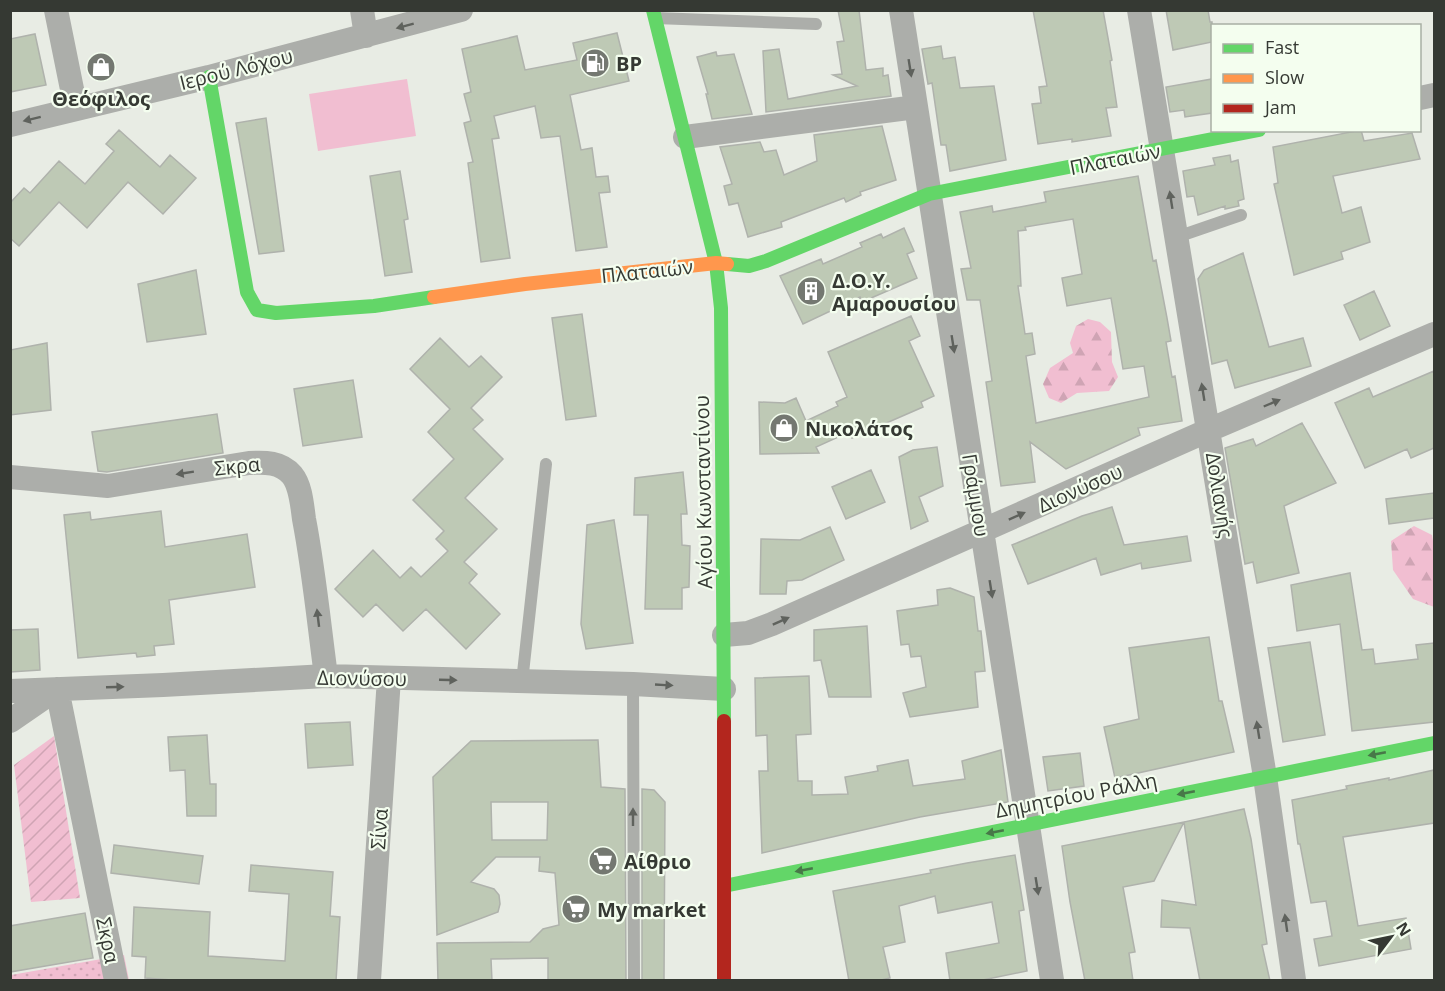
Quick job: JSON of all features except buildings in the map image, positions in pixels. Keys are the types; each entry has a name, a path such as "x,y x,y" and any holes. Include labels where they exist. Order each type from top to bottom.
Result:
{"street":[{"path":"56,10 76,109"},
{"path":"362,10 366,36"},
{"name":"Ιερού Λόχου","path":"10,125 209,77 461,10"},
{"name":"Γράμμου","path":"901,10 1052,981"},
{"name":"Δολιανής","path":"1139,10 1265,777 1294,981"},
{"name":"Αγίου Κωνσταντίνου","path":"653,14 716,263 721,308 724,981"},
{"name":"Πλαταιών","path":"209,77 247,292 257,310 265,313 374,306 525,284 716,263 749,266 929,194 1248,132"},
{"path":"685,137 916,107"},
{"name":"Διονύσου","path":"724,635 762,629 1209,430 1434,334"},
{"name":"Σκρα","path":"10,477 108,486 249,463 265,462 287,470 294,477 300,494 309,543 326,676"},
{"name":"Διονύσου","path":"10,691 326,676 633,684 724,689"},
{"name":"Σίνα","path":"369,981 389,678"},
{"path":"10,721 57,689"},
{"name":"Σκρα","path":"57,689 116,981"},
{"name":"Δημητρίου Ράλλη","path":"724,886 1434,743"}],"lane":[{"path":"653,14 816,24"},
{"path":"1177,237 1241,215"},
{"path":"522,682 546,464"},
{"path":"633,684 634,981"}],"green space":[{"path":"407,79 416,136 318,151 309,94"},
{"path":"1088,319 1100,322 1111,332 1112,362 1118,377 1109,391 1077,393 1061,403 1049,398 1043,384 1050,368 1073,353 1070,343 1076,326"},
{"path":"1414,526 1432,535 1434,607 1413,599 1393,570 1391,541"},
{"path":"54,736 80,898 31,902 14,765"},
{"path":"124,955 129,980 11,980 11,975"}],"traffic: fast":[{"path":"653,10 716,263 721,308 724,721"},
{"path":"209,77 247,292 257,310 276,313 374,306 434,297"},
{"path":"727,264 749,266 766,261 929,194 1249,132"},
{"path":"724,886 1434,743"}],"traffic: slow":[{"path":"434,297 525,284 716,263 727,264"}],"traffic: jam":[{"path":"724,721 724,980"}],"place":[{"name":"BP","path":"595,63"},
{"name":"Θεόφιλος","path":"101,67"},
{"name":"Δ.Ο.Υ. Αμαρουσίου","path":"811,291"},
{"name":"Νικολάτος","path":"784,428"},
{"name":"Αίθριο","path":"603,861"},
{"name":"My market","path":"576,909"}]}
